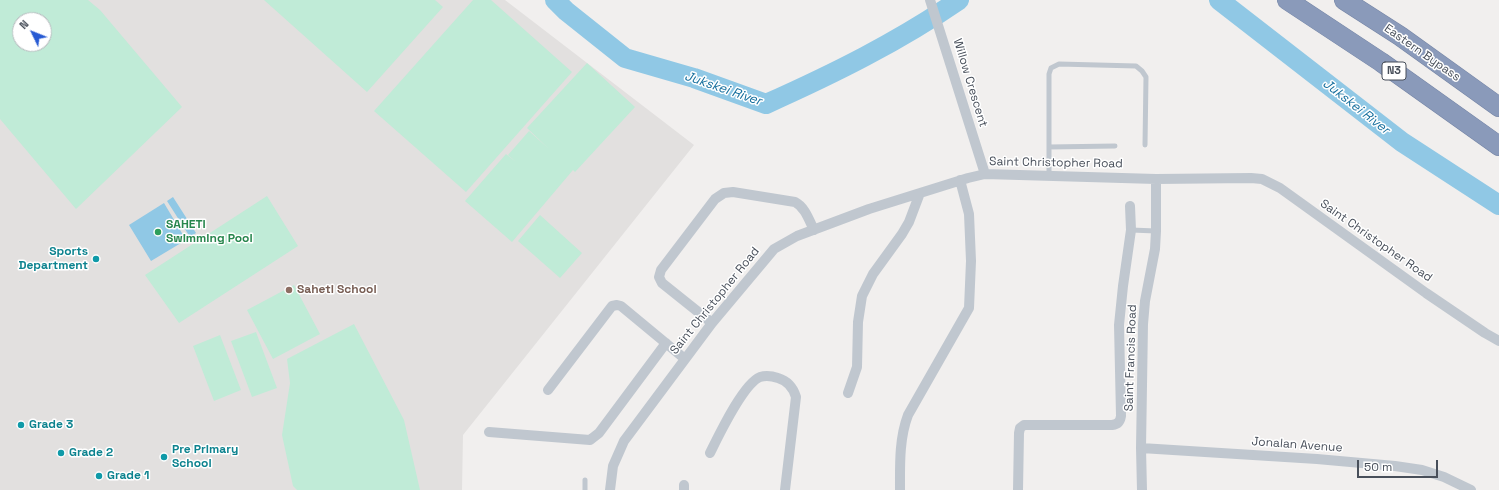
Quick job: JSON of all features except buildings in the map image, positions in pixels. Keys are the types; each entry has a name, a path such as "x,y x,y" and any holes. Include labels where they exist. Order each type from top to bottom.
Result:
{"highway":[{"name":"N3","path":"1287,0 1382,62 1499,146"},
{"name":"Eastern Bypass","path":"1344,0 1400,36 1499,107"}],"street":[{"name":"Willow Crescent","path":"930,0 985,174"},
{"name":"Saint Christopher Road","path":"610,490 614,466 619,449 624,441 712,323 774,249 798,236 869,209 960,180 985,174 1156,179 1262,179 1269,182 1485,333 1499,341"},
{"name":"Saint Francis Road","path":"1142,490 1141,448 1143,324 1145,301 1156,231 1156,179"},
{"path":"900,490 903,428 968,308 970,261 969,214 960,180"},
{"path":"712,323 662,284 659,277 661,270 715,199 724,193 733,192 795,202 803,208 814,230"},
{"path":"848,392 857,367 858,322 862,296 873,274 905,228 920,193"},
{"path":"1018,490 1019,433 1020,428 1024,425 1112,425 1120,421 1119,325 1131,230 1130,206"},
{"path":"548,390 612,306 621,306 685,359"},
{"path":"489,432 590,440 599,432 666,343"},
{"path":"710,453 736,405 748,387 758,378 766,376 782,379 791,386 796,397 785,490"},
{"name":"Jonalan Avenue","path":"1141,448 1317,459 1395,466 1422,470 1444,477 1471,490"}],"lane":[{"path":"1049,177 1048,74 1051,68 1059,64 1136,66 1142,71 1146,77 1145,145"},
{"path":"1048,147 1115,146"},
{"path":"1131,230 1156,231"},
{"path":"585,480 585,490"}],"shaded area":[{"name":"Saheti School","path":"0,0 505,0 694,145 463,435 462,490 0,490"}],"green space":[{"path":"0,0 88,0 100,10 182,107 76,209 0,119"},
{"path":"264,0 435,0 443,7 367,92"},
{"path":"473,0 491,0 572,72 466,192 374,111"},
{"path":"587,63 635,107 575,172 573,170 512,242 465,201 506,154 516,162 508,155 529,131 549,149 527,128"},
{"path":"267,196 298,246 179,323 145,275"},
{"path":"540,215 582,253 560,278 518,241"},
{"path":"294,285 320,334 273,359 247,310"},
{"path":"354,324 404,420 420,490 297,490 293,486 282,435 290,383 287,359"},
{"path":"256,332 277,388 252,397 231,341"},
{"path":"220,335 241,390 214,401 193,346"}],"water":[{"path":"173,197 196,233 190,237 167,201"},
{"name":"SAHETI Swimming Pool","path":"164,203 186,240 151,261 129,225"}],"waterway":[{"name":"Jukskei River","path":"555,0 566,11 625,58 694,78 766,104 865,56 913,30 959,0"},
{"name":"Jukskei River","path":"1219,0 1402,142 1499,205"}],"place":[{"name":"SAHETI Swimming Pool","path":"158,232"},
{"name":"Sports Department","path":"96,259"},
{"name":"Saheti School","path":"289,290"},
{"name":"Grade 3","path":"21,425"},
{"name":"Grade 2","path":"61,453"},
{"name":"Pre Primary School","path":"164,457"},
{"name":"Grade 1","path":"99,476"}]}
